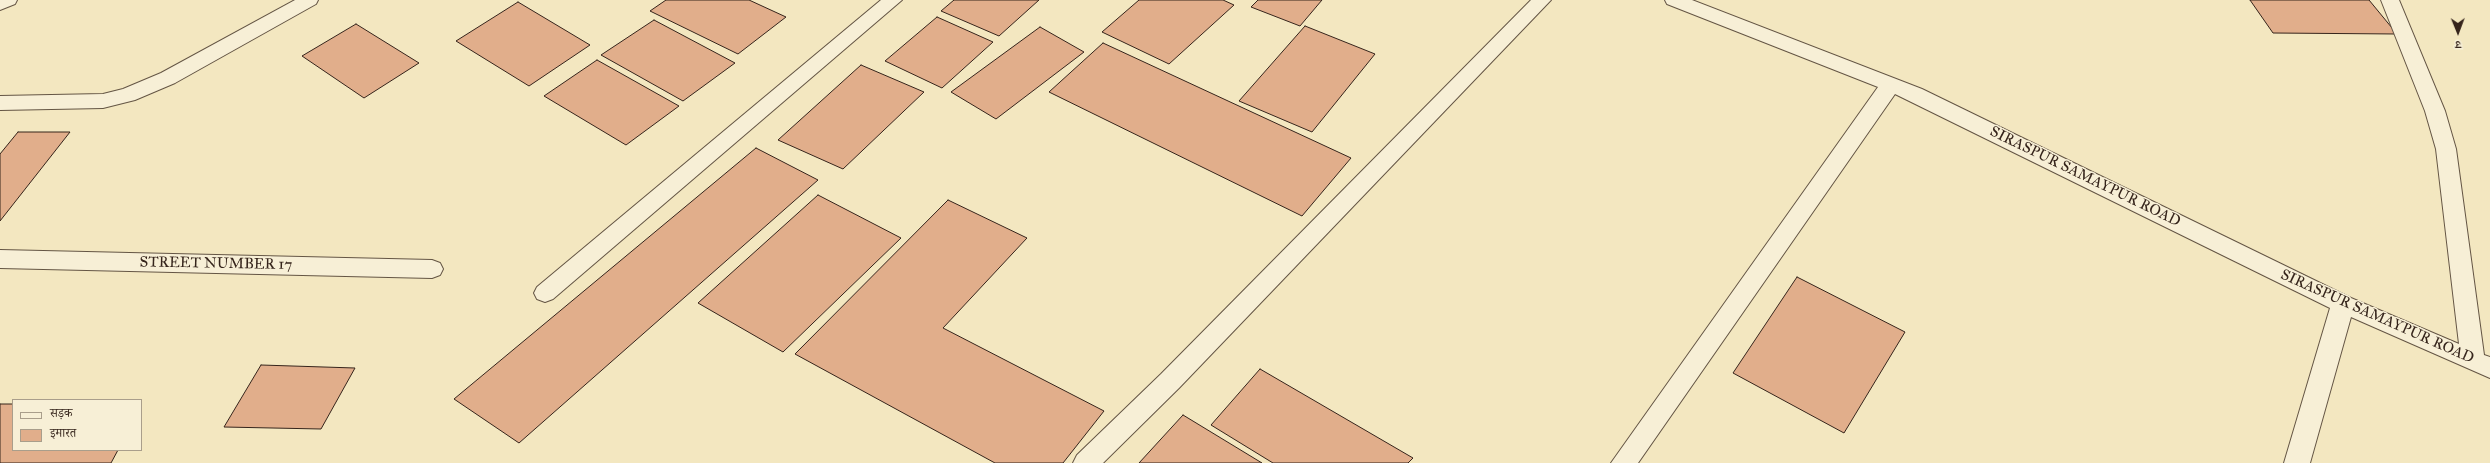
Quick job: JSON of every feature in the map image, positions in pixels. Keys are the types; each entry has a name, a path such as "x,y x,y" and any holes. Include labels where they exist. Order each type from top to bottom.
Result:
{"street":[{"path":"0,4 8,0"},
{"path":"0,103 103,101 128,95 168,78 309,0"},
{"path":"544,293 893,0"},
{"path":"1086,463 1170,381 1542,0"},
{"name":"SIRASPUR SAMAYPUR ROAD","path":"1674,0 1915,94 2343,304 2482,365"},
{"path":"2390,0 2435,111 2446,149 2482,365"},
{"path":"1624,463 1891,84"},
{"name":"STREET NUMBER 17","path":"0,259 432,269"},
{"path":"2297,463 2343,304"}],"building":[{"path":"666,0 749,0 786,17 738,54 650,11"},
{"path":"954,0 1039,0 999,36 941,11"},
{"path":"1139,0 1223,0 1234,5 1169,64 1102,32"},
{"path":"1258,0 1322,0 1300,26 1251,7"},
{"path":"2250,0 2369,0 2397,34 2273,33"},
{"path":"518,2 590,45 529,86 456,41"},
{"path":"937,17 993,42 942,88 885,61"},
{"path":"654,20 735,63 683,101 601,55"},
{"path":"356,24 419,63 364,98 302,56"},
{"path":"1305,26 1375,54 1312,132 1239,101"},
{"path":"1040,27 1084,52 996,119 951,92"},
{"path":"1103,43 1351,158 1302,216 1049,92"},
{"path":"597,60 679,106 626,145 544,96"},
{"path":"861,65 924,92 843,169 778,140"},
{"path":"18,132 70,132 0,221 0,154"},
{"path":"756,148 818,180 519,443 454,399"},
{"path":"818,195 901,238 783,352 698,303"},
{"path":"948,200 1027,238 943,328 1104,411 1063,463 995,463 795,354"},
{"path":"1797,277 1905,332 1844,433 1733,373"},
{"path":"261,365 355,368 321,429 224,427"},
{"path":"1260,369 1413,458 1408,463 1273,463 1211,425"},
{"path":"0,404 12,404 12,451 117,451 111,463 0,463"},
{"path":"1183,415 1262,463 1139,463"}]}
